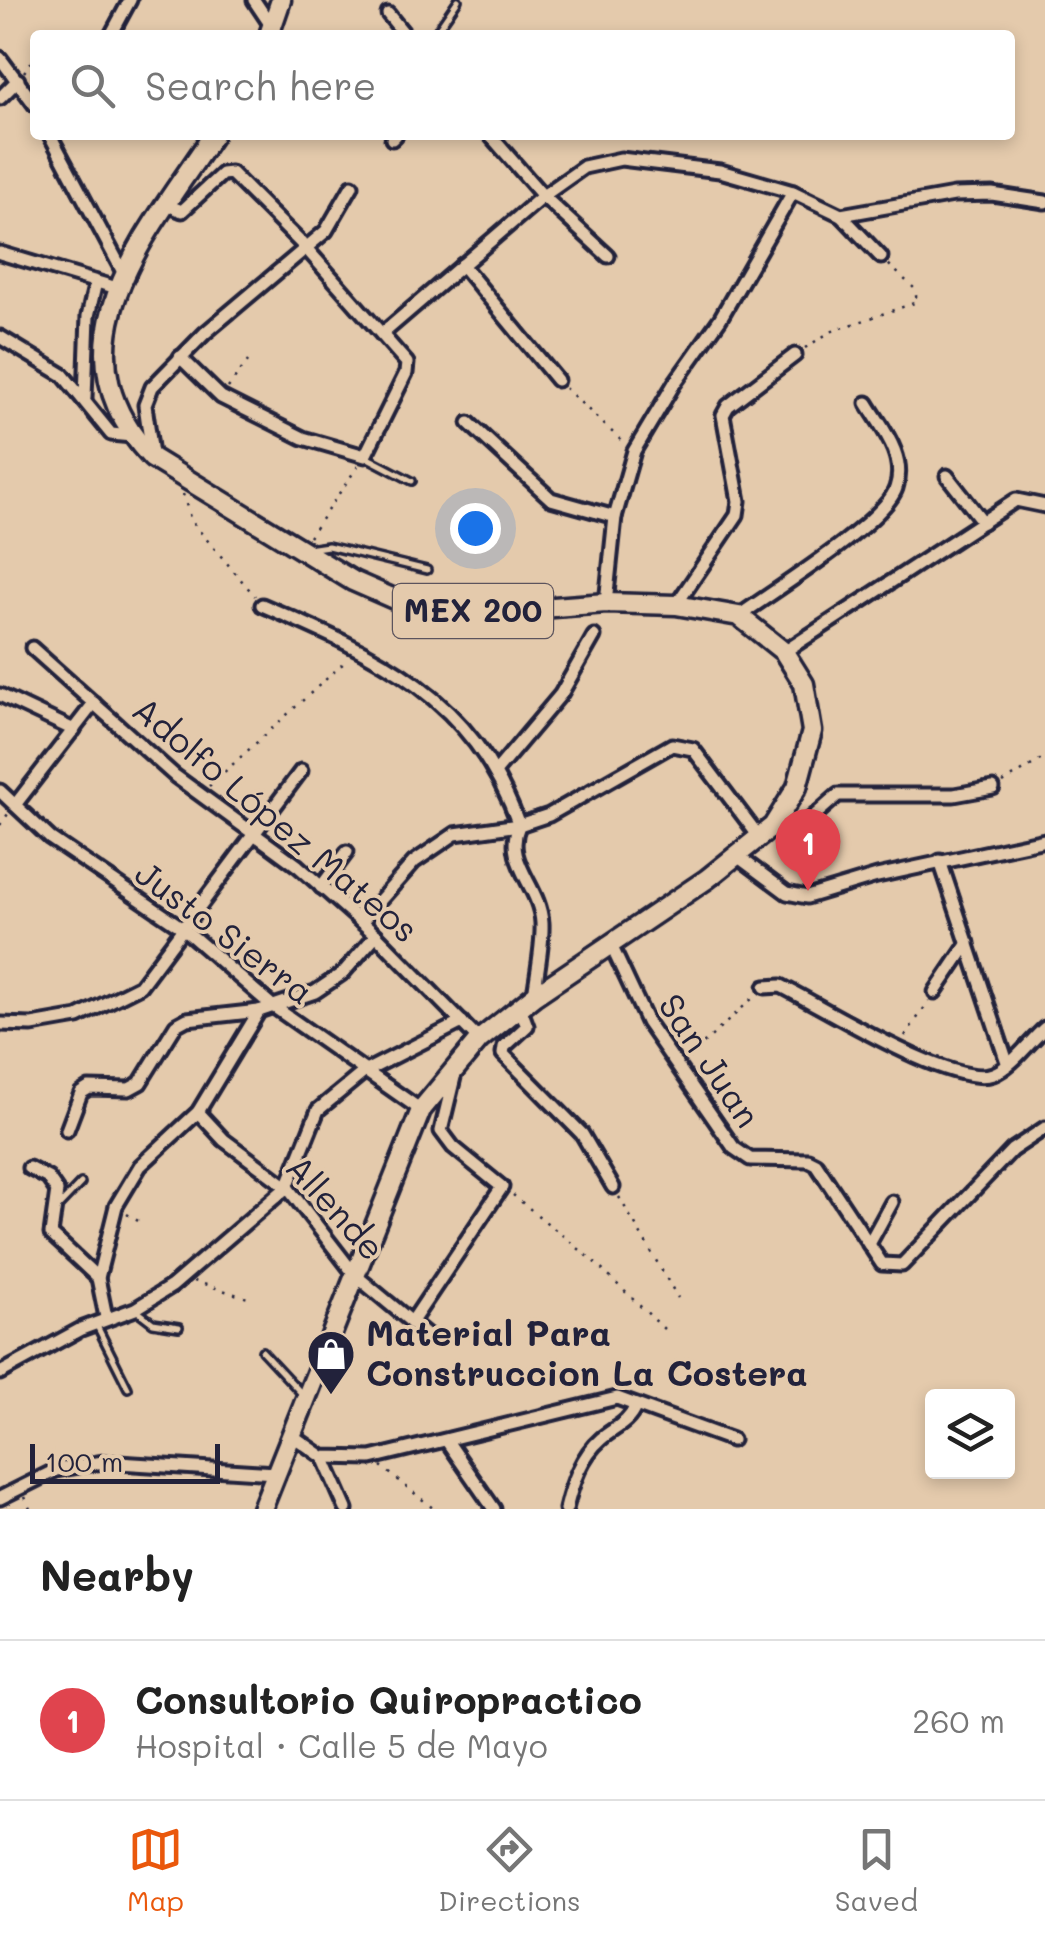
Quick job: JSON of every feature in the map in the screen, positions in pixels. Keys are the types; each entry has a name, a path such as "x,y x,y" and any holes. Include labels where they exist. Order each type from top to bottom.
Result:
{"highway":[{"path":"270,30 281,0"},
{"name":"MEX 200","path":"210,140 120,280 106,325 110,388 132,436 152,458 300,550 385,595 439,609 489,612 606,603 676,605 740,616 784,652 804,684 812,731 796,787 766,832 527,1001 479,1040 420,1110 262,1509"}],"street":[{"path":"114,30 130,0"},
{"path":"254,0 269,30"},
{"path":"388,14 402,30"},
{"path":"0,58 30,98"},
{"path":"0,98 18,80"},
{"path":"0,252 96,282 120,280 56,140"},
{"path":"494,140 543,196 608,256"},
{"path":"382,334 543,196 584,166 621,159 720,171 793,192 841,215 881,257"},
{"path":"167,205 182,211 222,174 231,174 305,247 407,363 406,373 365,456 303,438 221,398 180,357"},
{"path":"152,458 145,404 152,387 180,357 333,222 352,186"},
{"path":"606,603 614,517 634,451 720,319 793,192"},
{"path":"841,215 954,195 992,194 1045,202"},
{"path":"462,265 556,380"},
{"path":"84,398 88,316 96,282"},
{"path":"0,338 63,375 110,434 132,436"},
{"path":"676,605 737,515 739,501 723,415 728,406 795,354"},
{"path":"740,616 873,519 896,488 897,452 867,403"},
{"path":"469,423 551,499 614,517"},
{"path":"947,476 983,522"},
{"path":"784,652 1016,500 1045,506"},
{"path":"262,605 423,686 497,770 519,825 512,842 514,858 538,902 542,922 527,1001 527,1026 504,1047 503,1054 582,1134 613,1187"},
{"path":"497,770 561,694 594,636"},
{"name":"Adolfo López Mateos","path":"32,648 201,794 361,922 479,1040"},
{"name":"Adolfo López Mateos","path":"0,695 74,730"},
{"path":"15,806 94,703"},
{"path":"361,922 414,862 455,834 519,825 566,806 672,745 693,749 766,832 796,833 838,796 954,796 992,788"},
{"path":"0,1024 48,1022 112,1004 140,986 302,771"},
{"name":"Justo Sierra","path":"0,791 88,867 184,929 264,1007 420,1110"},
{"path":"736,856 786,893 807,897 940,861 1043,844"},
{"path":"321,887 347,852"},
{"path":"940,861 1007,1062"},
{"path":"66,1130 81,1093 89,1088 129,1089 140,1083 176,1025 315,992 344,974 376,936"},
{"path":"935,992 968,943"},
{"name":"San Juan","path":"611,944 647,1022 740,1155 750,1160 808,1160 816,1164 869,1244"},
{"path":"765,987 781,986 930,1064 974,1075 989,1076 1045,1028"},
{"path":"101,1320 98,1278 116,1206 140,1166 198,1112 264,1007"},
{"path":"0,1374 101,1320 135,1309 185,1276 287,1188 318,1110 364,1072 462,1022"},
{"path":"411,1323 499,1192 441,1131 441,1120 454,1089 456,1066"},
{"name":"Allende","path":"198,1112 224,1140 287,1188 355,1275 432,1339"},
{"path":"892,1202 869,1244 882,1264 902,1265 1012,1150 1045,1128"},
{"path":"28,1168 53,1184 55,1210 49,1224 55,1240 98,1278"},
{"path":"323,1458 370,1458 446,1442 583,1403 617,1398 732,1440"},
{"path":"566,1509 582,1461 598,1441 631,1417 635,1406"},
{"path":"290,1434 323,1458 346,1509"},
{"path":"446,1442 494,1509"},
{"path":"0,1498 56,1470 103,1462 276,1473"}],"lane":[{"path":"437,30 458,0"},
{"path":"365,456 412,481"},
{"path":"300,550 328,546 427,570"},
{"path":"55,1210 80,1182"},
{"path":"135,1309 153,1323 179,1327"},
{"path":"101,1320 128,1388"},
{"path":"262,1351 305,1398"}],"path":[{"path":"18,80 30,64"},
{"path":"795,354 830,332 918,302 915,289 881,257"},
{"path":"221,398 248,361"},
{"path":"556,380 634,451"},
{"path":"300,550 365,456"},
{"path":"181,479 192,521 262,605"},
{"path":"201,794 358,650"},
{"path":"992,788 1022,775 1045,757"},
{"path":"679,1072 700,1044 765,987"},
{"path":"898,1048 935,992"},
{"path":"613,1187 678,1298"},
{"path":"499,1192 590,1258 665,1330"},
{"path":"116,1206 143,1224"},
{"path":"185,1276 254,1300"},
{"path":"370,1458 434,1509"}],"place":[{"name":"Consultorio Quiropractico","path":"808,891"},
{"name":"Material Para Construccion La Costera","path":"331,1396"}]}
